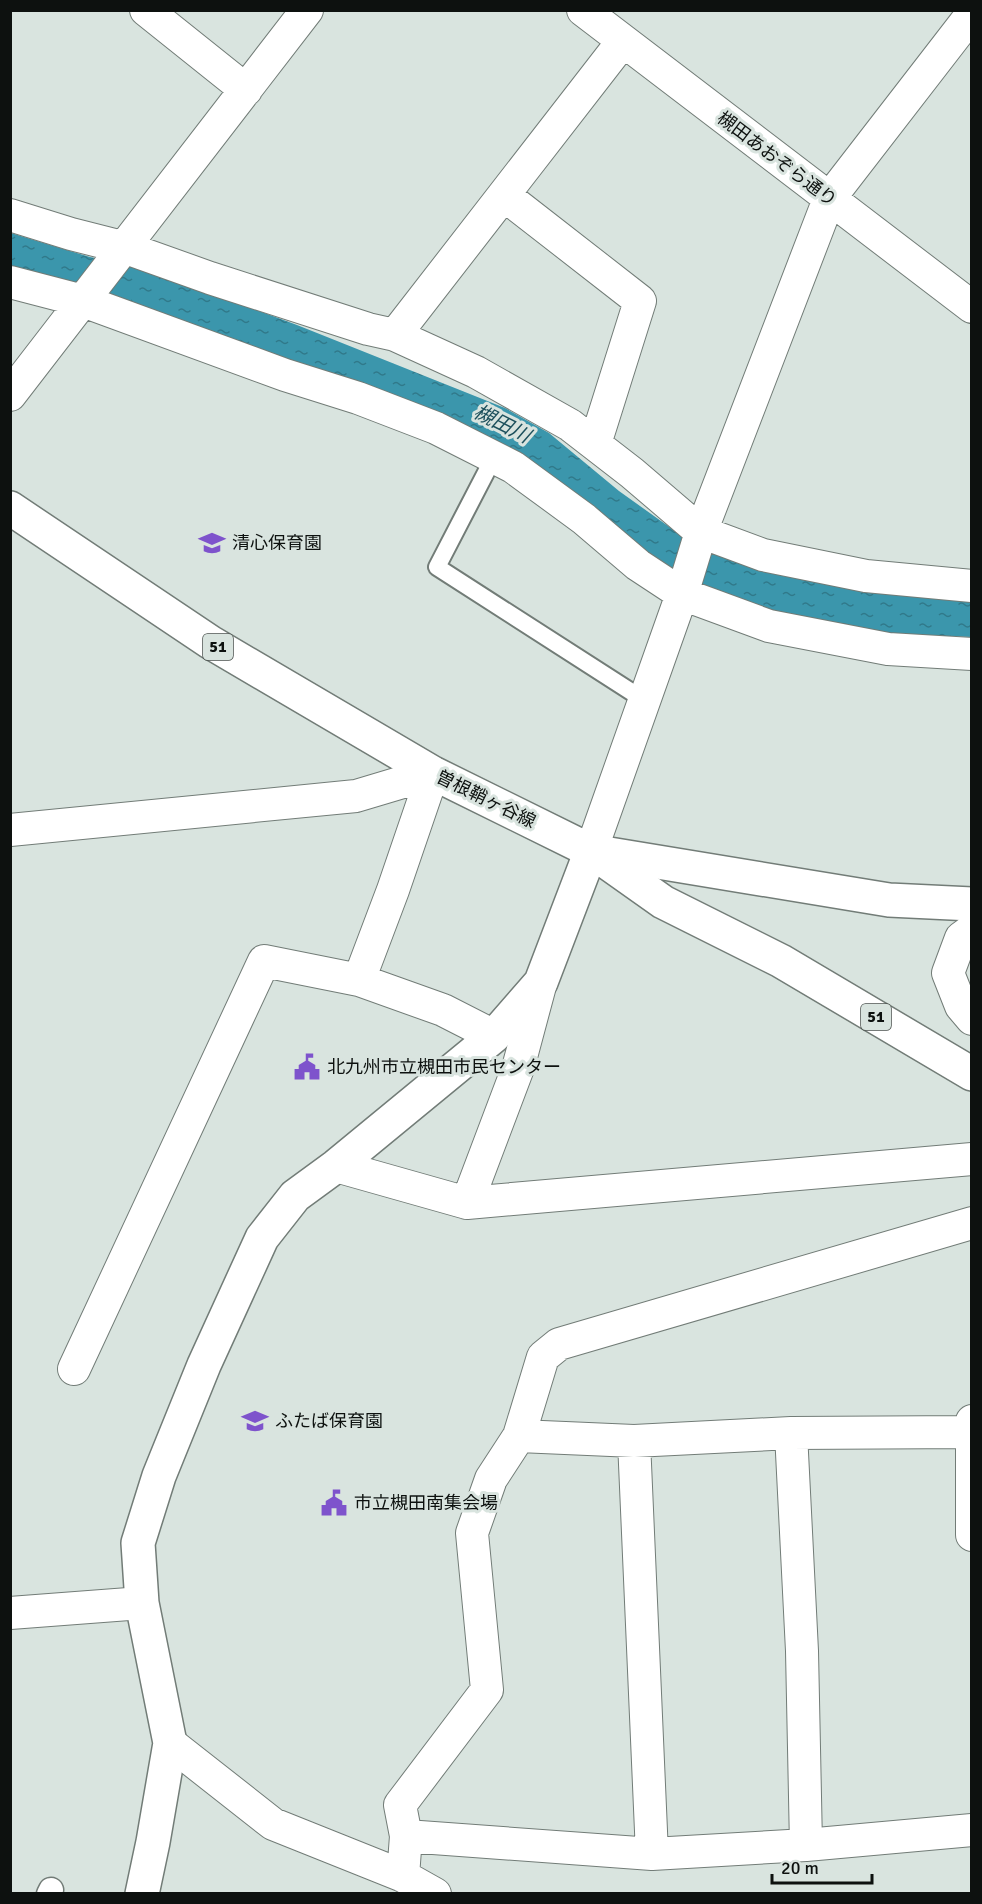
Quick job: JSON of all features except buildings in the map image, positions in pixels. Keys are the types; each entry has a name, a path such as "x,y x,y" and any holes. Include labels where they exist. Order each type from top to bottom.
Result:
{"street":[{"path":"146,10 246,90"},
{"path":"10,395 126,248 307,10"},
{"name":"槻田あおぞら通り","path":"583,10 972,307"},
{"path":"467,1203 518,1068 541,982 591,851 682,594 701,531 829,199 972,14"},
{"path":"395,335 623,41"},
{"path":"504,195 640,301 596,444"},
{"path":"10,215 126,248 210,278 368,329 395,335 476,372 570,425 701,531 763,555 866,576 972,586"},
{"path":"10,282 83,302 285,375 358,398 436,428 513,467 584,519 638,565 682,594 769,626 888,650 972,654"},
{"name":"曽根鞘ヶ谷線","path":"10,508 210,642 433,773 591,851 663,902 781,961 972,1074"},
{"path":"10,830 356,796 433,773"},
{"path":"358,980 393,890 433,773"},
{"path":"591,851 889,900 972,904"},
{"path":"972,930 961,938 948,973 961,1006 972,1019"},
{"path":"74,1369 264,961 358,980 442,1010 494,1035"},
{"path":"142,1893 170,1743 142,1603 138,1543 159,1476 204,1365 262,1238 295,1196 336,1166 494,1035 541,982"},
{"path":"336,1166 467,1203 972,1159"},
{"path":"403,1876 406,1836 400,1805 487,1690 472,1533 491,1479 519,1436 543,1358 559,1344 972,1223"},
{"path":"972,1421 972,1535"},
{"path":"519,1436 634,1441 791,1433 971,1432"},
{"path":"791,1433 802,1651 806,1845"},
{"path":"634,1441 652,1854"},
{"path":"10,1613 142,1603"},
{"path":"170,1743 273,1824 403,1876 435,1893"},
{"path":"406,1836 652,1854 806,1845 972,1830"}],"lane":[{"path":"494,457 437,567 644,700"}],"water":[{"name":"槻田川","path":"11,233 90,257 140,267 297,325 505,408 549,433 619,491 675,531 783,576 971,597 971,637 867,633 758,610 669,572 558,484 11,267"}],"place":[{"name":"清心保育園","path":"212,543"},
{"name":"北九州市立槻田市民センター","path":"307,1067"},
{"name":"ふたば保育園","path":"255,1421"},
{"name":"市立槻田南集会場","path":"334,1503"}]}
